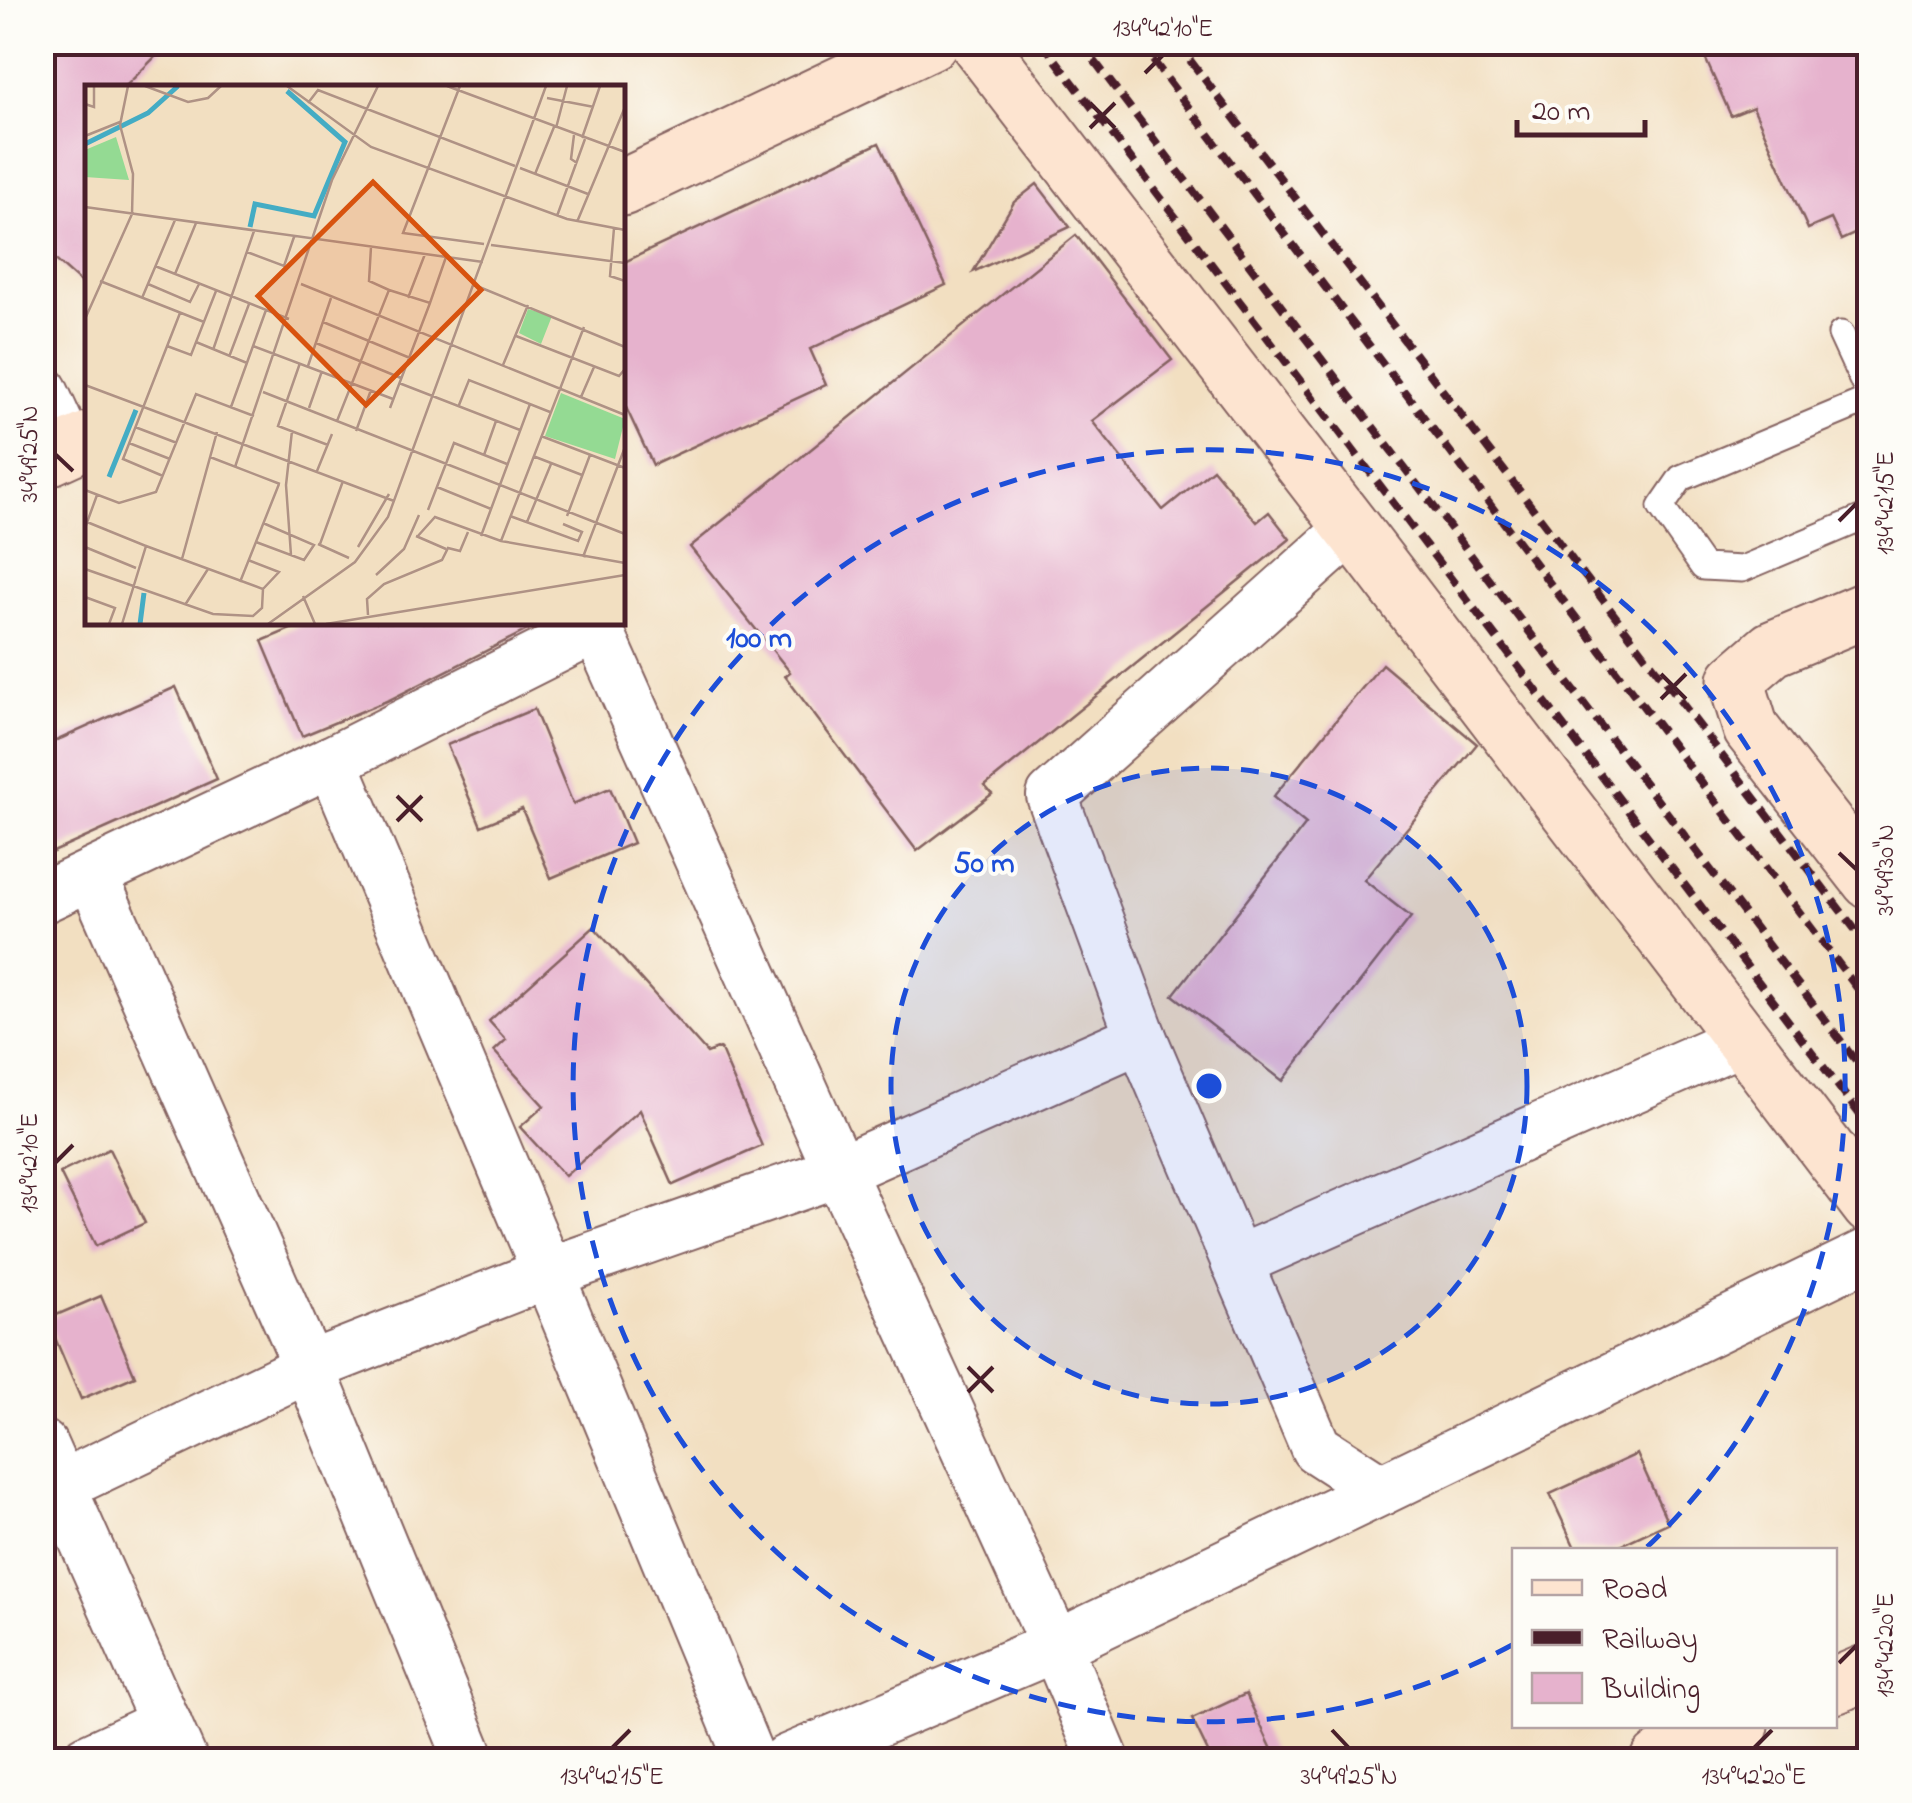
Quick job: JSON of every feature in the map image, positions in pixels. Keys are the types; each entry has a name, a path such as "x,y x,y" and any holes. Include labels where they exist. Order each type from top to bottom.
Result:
{"street":[{"path":"625,187 930,42"},
{"path":"976,42 1870,1206"},
{"path":"42,390 66,450"},
{"path":"1352,528 1052,796 1141,1037 1316,1448 1381,1490"},
{"path":"1870,608 1772,649 1736,680 1750,729 1870,881"},
{"path":"42,898 332,761 595,625 1104,1760"},
{"path":"332,761 750,1760"},
{"path":"92,875 309,1367 470,1760"},
{"path":"87,1760 174,1742 49,1475 548,1273 839,1171 1141,1037"},
{"path":"1236,1262 1743,1040"},
{"path":"787,1760 1056,1646 1870,1253"},
{"path":"1837,1685 1870,1671"},
{"path":"1659,1760 1736,1728"}],"lane":[{"path":"1841,334 1870,398 1681,478 1661,507 1704,567 1742,569 1870,515"}],"building":[{"path":"42,42 170,42 127,85 85,85 85,286 42,248"},
{"path":"1698,42 1870,42 1870,227 1841,240 1831,219 1808,229 1753,107 1731,116"},
{"path":"879,143 946,285 810,349 826,385 653,465 625,405 625,262"},
{"path":"1037,184 1070,227 973,272 1014,202"},
{"path":"1076,235 1172,360 1092,421 1163,510 1213,469 1257,522 1269,512 1290,539 985,786 992,794 917,851 785,676 790,672 690,547"},
{"path":"300,625 537,625 389,700 302,736 262,641"},
{"path":"1382,664 1477,744 1364,880 1411,917 1283,1081 1173,995 1306,824 1273,797"},
{"path":"176,687 217,779 42,857 42,747"},
{"path":"534,709 573,804 610,788 633,843 551,878 522,809 481,826 447,745"},
{"path":"594,927 707,1053 720,1048 762,1146 673,1185 640,1110 565,1176 520,1127 544,1106 494,1051 506,1040 489,1021"},
{"path":"109,1149 145,1223 96,1246 60,1173"},
{"path":"101,1296 135,1376 81,1399 47,1319"},
{"path":"1637,1454 1668,1523 1614,1548 1575,1548 1550,1494"},
{"path":"1246,1694 1277,1760 1212,1760 1192,1719"}],"railway":[{"path":"1042,42 1870,1128"},
{"path":"1080,42 1870,1079"},
{"path":"1139,42 1870,1005"},
{"path":"1176,42 1870,949"}]}
